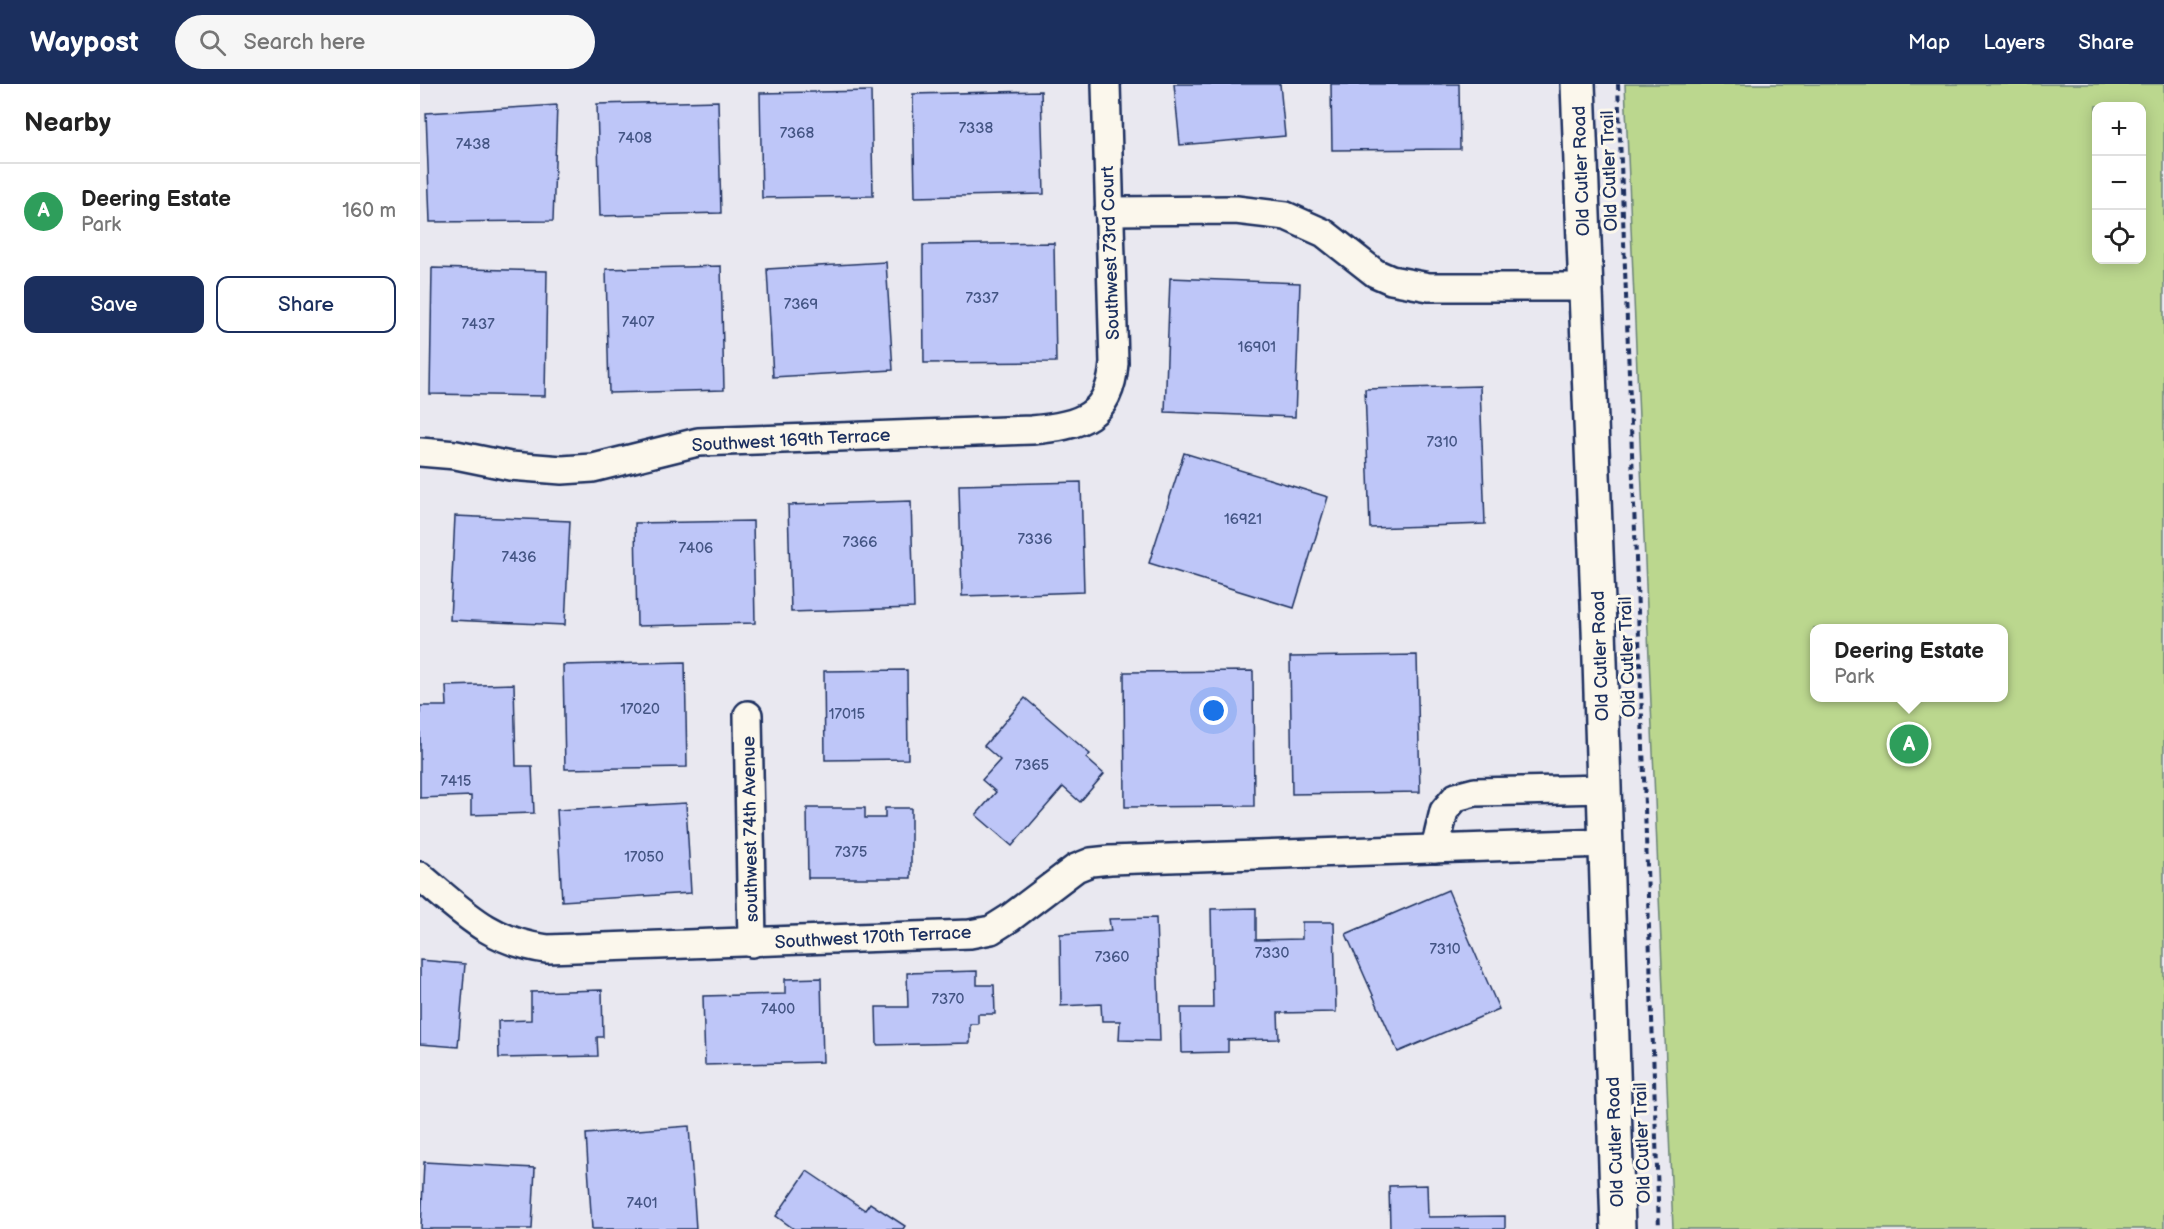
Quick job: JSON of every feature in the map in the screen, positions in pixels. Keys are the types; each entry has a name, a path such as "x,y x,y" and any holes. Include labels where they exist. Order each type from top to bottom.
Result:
{"main road":[{"name":"Old Cutler Road","path":"1578,84 1618,1229"}],"street":[{"name":"Southwest 73rd Court","path":"1091,415 1110,391 1113,377 1106,84"},
{"path":"1109,211 1236,210 1286,216 1324,233 1375,273 1408,285 1429,287 1586,286"},
{"name":"Southwest 169th Terrace","path":"420,453 456,455 510,466 562,470 593,468 698,442 1032,430 1057,428 1091,415"},
{"name":"southwest 74th Avenue","path":"748,716 752,942"},
{"path":"1435,849 1444,811 1456,797 1475,792 1604,789"},
{"name":"Southwest 170th Terrace","path":"420,876 470,918 494,934 528,947 548,949 946,935 991,930 1010,918 1065,874 1091,862 1606,843"}],"path":[{"name":"Old Cutler Trail","path":"1618,84 1642,692 1659,1229"}],"green space":[{"path":"1625,84 2164,84 2164,1229 1673,1229"}],"building":[{"path":"1174,84 1280,84 1285,136 1180,145"},
{"path":"1331,84 1459,84 1460,149 1332,150"},
{"path":"871,91 873,196 762,198 760,93"},
{"path":"1041,91 1044,194 915,197 913,94"},
{"path":"718,101 721,213 600,216 597,104"},
{"path":"557,105 553,221 430,222 426,113"},
{"path":"1054,243 1056,362 924,363 923,245"},
{"path":"886,262 893,370 773,377 767,269"},
{"path":"721,266 724,390 609,393 606,269"},
{"path":"432,268 547,271 545,396 430,394"},
{"path":"1170,278 1300,283 1295,417 1165,412"},
{"path":"1480,386 1485,524 1370,528 1365,389"},
{"path":"1184,453 1328,497 1294,608 1149,563"},
{"path":"1081,482 1084,592 962,596 959,485"},
{"path":"911,501 914,608 791,612 788,505"},
{"path":"455,516 570,521 565,625 450,620"},
{"path":"753,521 755,623 637,626 635,523"},
{"path":"1417,655 1420,792 1292,794 1290,657"},
{"path":"685,662 687,767 565,769 563,665"},
{"path":"907,670 908,759 825,760 824,671"},
{"path":"1253,671 1254,806 1125,807 1124,672"},
{"path":"514,684 516,766 532,766 534,813 471,815 471,796 420,798 420,706 447,706 446,686"},
{"path":"1025,698 1090,754 1086,758 1104,774 1080,802 1063,787 1012,846 976,815 996,792 982,780 1000,760 984,746"},
{"path":"686,803 691,893 562,901 557,810"},
{"path":"807,808 865,808 865,818 885,818 885,808 911,808 911,878 808,878"},
{"path":"1448,890 1499,1009 1398,1052 1346,934"},
{"path":"1256,908 1256,940 1302,939 1302,922 1334,922 1336,1012 1278,1013 1279,1039 1228,1040 1228,1052 1182,1053 1181,1008 1213,1008 1211,909"},
{"path":"1156,918 1160,1041 1119,1040 1120,1021 1102,1021 1101,1004 1061,1006 1060,934 1111,931 1109,919"},
{"path":"420,960 465,964 458,1047 420,1044"},
{"path":"977,971 977,985 994,985 995,1014 978,1014 978,1024 970,1024 970,1043 877,1045 876,1007 908,1007 907,973"},
{"path":"821,978 823,1062 705,1065 703,996 785,994 785,979"},
{"path":"602,990 603,1037 597,1037 598,1056 499,1058 498,1021 531,1020 531,992"},
{"path":"689,1126 696,1229 592,1229 586,1134"},
{"path":"424,1162 535,1168 532,1229 421,1229"},
{"path":"807,1171 865,1210 870,1203 905,1226 903,1229 794,1229 776,1216"},
{"path":"1427,1185 1428,1217 1505,1216 1505,1229 1390,1229 1389,1186"}],"place":[{"name":"Deering Estate","path":"1909,744"}]}
